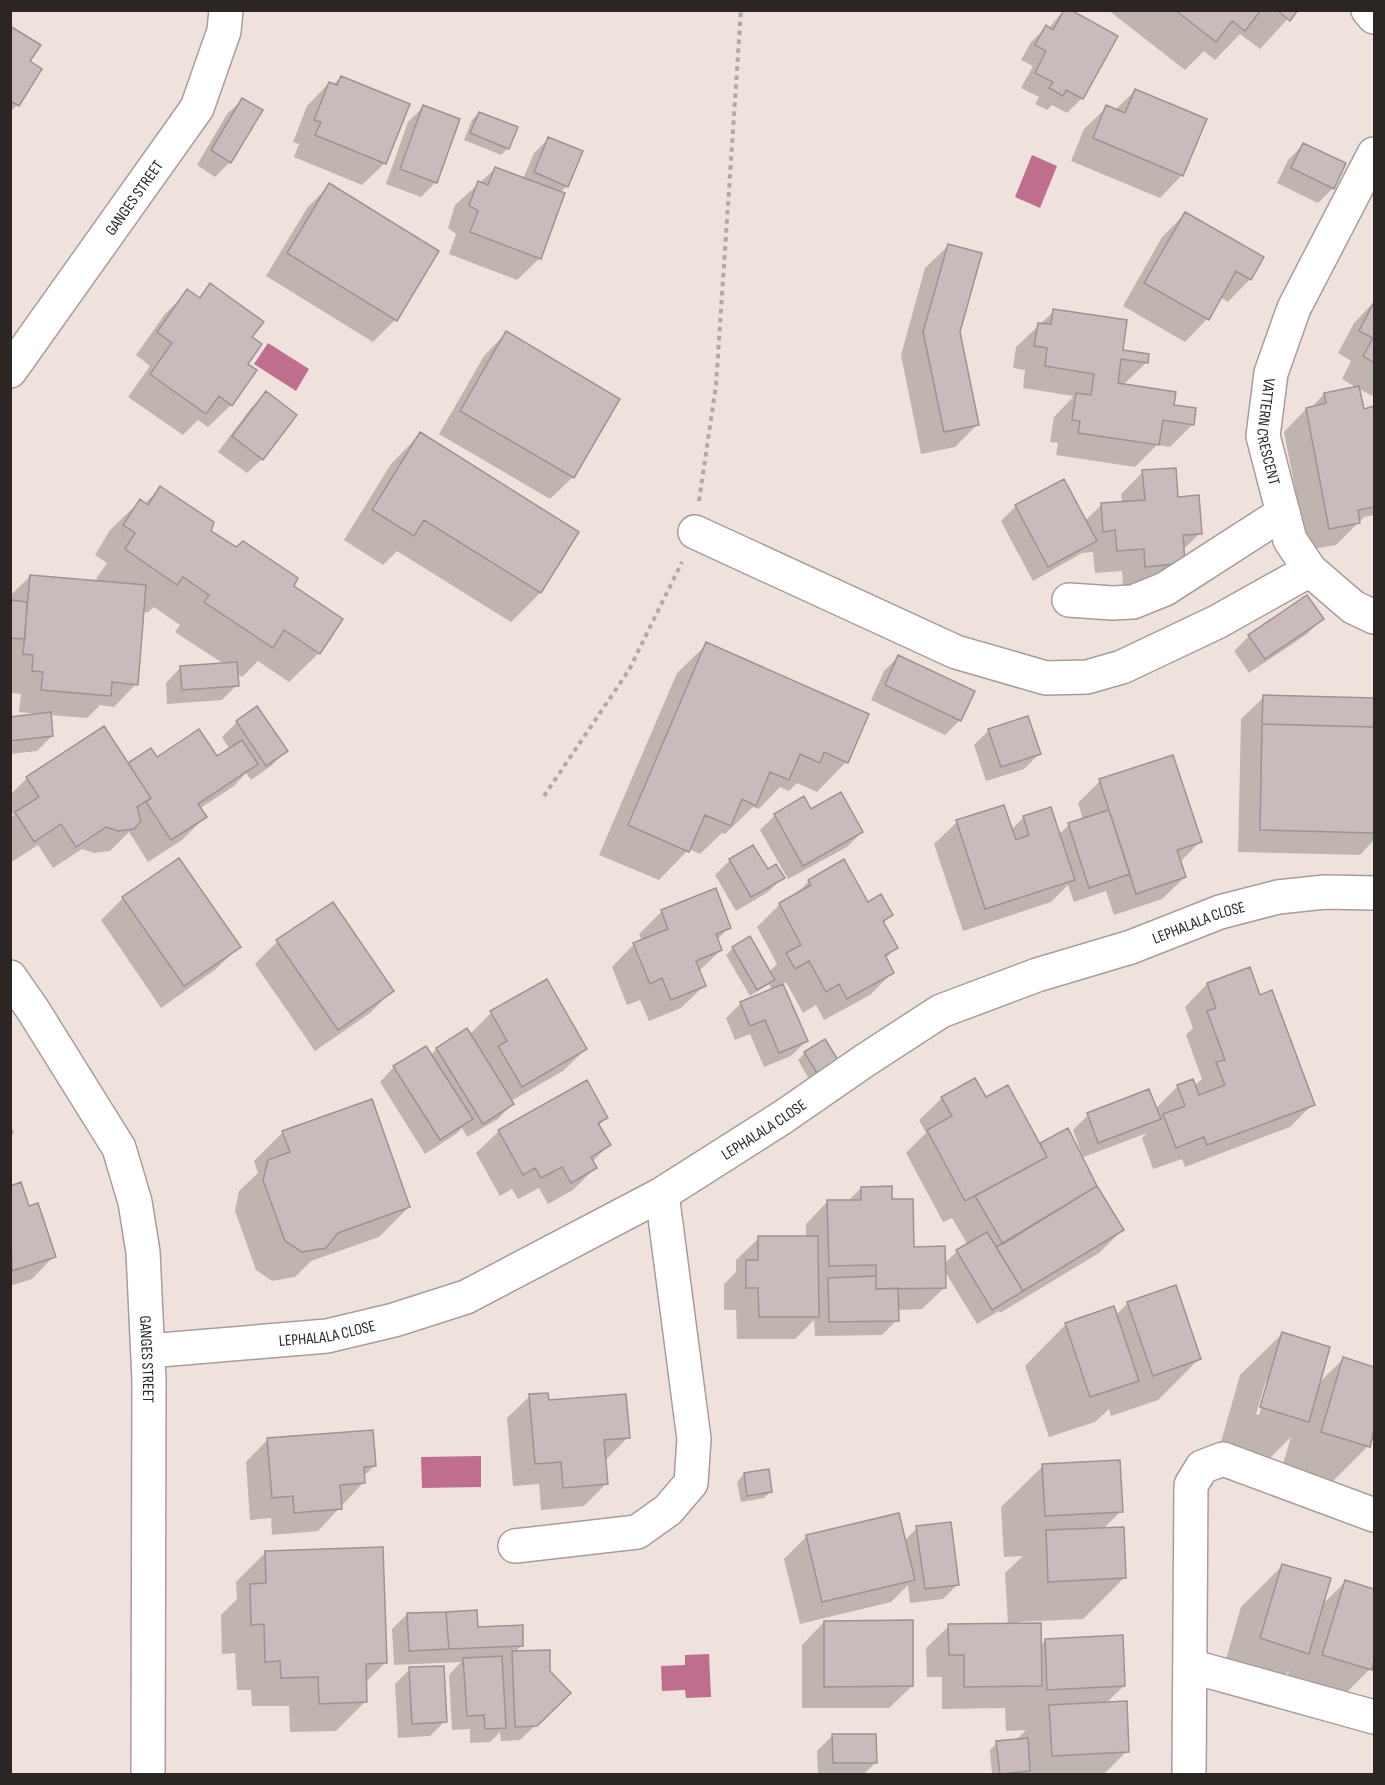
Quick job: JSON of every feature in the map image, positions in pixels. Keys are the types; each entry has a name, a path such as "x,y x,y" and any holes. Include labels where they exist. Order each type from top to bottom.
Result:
{"street":[{"name":"GANGES STREET","path":"10,371 197,108 224,31 226,10"},
{"path":"1368,10 1374,17"},
{"name":"VATTERN CRESCENT","path":"1374,154 1294,308 1271,373 1263,436 1290,540 1310,570 1353,607 1374,617"},
{"path":"1069,600 1133,602 1165,589 1283,513"},
{"path":"695,532 956,652 1046,678 1087,677 1122,667 1217,622 1310,570"},
{"name":"LEPHALALA CLOSE","path":"148,1351 327,1336 394,1320 466,1298 662,1194 783,1117 941,1011 1037,975 1131,947 1220,912 1278,897 1325,892 1374,893"},
{"name":"GANGES STREET","path":"10,977 119,1148 135,1202 143,1252 148,1351 148,1774"},
{"path":"515,1546 637,1532 668,1510 691,1483 694,1439 662,1194"},
{"path":"1189,1774 1191,1485 1202,1467 1223,1460 1374,1515"},
{"path":"1190,1666 1374,1717"}],"path":[{"path":"544,796 629,670 677,574 695,532 716,384 741,10"}],"shaded area":[{"path":"1032,155 1057,166 1040,208 1015,197"},
{"path":"268,343 309,369 296,391 254,364"},
{"path":"481,1456 481,1487 422,1488 421,1457"},
{"path":"709,1654 711,1697 686,1698 685,1690 662,1691 661,1666 685,1665 685,1655"}],"building":[{"path":"1064,10 1071,10 1118,36 1083,99 1066,90 1063,96 1049,88 1053,82 1035,73 1046,51 1035,45 1046,25 1053,30"},
{"path":"1175,10 1261,10 1245,31 1232,21 1216,42"},
{"path":"1277,10 1298,10 1290,21"},
{"path":"10,26 41,45 30,61 42,69 19,106 10,101"},
{"path":"341,76 410,104 386,164 315,135 321,122 314,120 329,82 337,85"},
{"path":"1135,89 1207,119 1183,176 1093,138 1106,105 1125,113"},
{"path":"242,98 263,110 231,163 211,150"},
{"path":"423,105 460,119 437,183 400,169"},
{"path":"479,112 518,127 509,149 470,133"},
{"path":"548,137 583,151 568,187 534,172"},
{"path":"1303,143 1346,163 1334,189 1291,168"},
{"path":"495,167 565,193 541,259 470,232 478,211 469,205 478,181 488,185"},
{"path":"329,183 439,251 397,321 287,253"},
{"path":"1185,212 1264,257 1251,280 1236,271 1209,320 1144,283"},
{"path":"948,244 982,253 960,332 979,425 944,432 923,332"},
{"path":"210,283 264,322 252,337 262,344 248,364 257,370 232,406 219,396 206,414 150,374 172,343 157,332 187,289 200,298"},
{"path":"1374,302 1374,363 1363,356 1373,338 1359,331"},
{"path":"1053,309 1127,320 1123,350 1149,354 1148,363 1121,359 1118,383 1176,392 1174,405 1196,408 1194,425 1163,420 1159,445 1078,433 1080,421 1072,420 1076,393 1091,395 1094,374 1045,366 1047,348 1034,346 1038,323 1051,324"},
{"path":"506,331 620,399 574,478 460,411"},
{"path":"1359,386 1364,409 1374,406 1374,507 1358,510 1360,523 1329,529 1306,408 1326,403 1324,393"},
{"path":"266,391 297,415 263,460 232,436"},
{"path":"420,432 579,532 541,593 424,520 414,536 372,510"},
{"path":"1176,468 1178,497 1199,495 1202,534 1183,535 1185,563 1145,567 1144,549 1117,551 1115,530 1103,532 1101,503 1145,500 1142,470"},
{"path":"1064,479 1097,541 1048,567 1015,505"},
{"path":"160,486 214,522 211,531 236,547 243,541 298,578 294,586 343,619 320,654 284,630 273,648 204,602 209,595 183,577 177,585 125,549 135,533 123,525 140,499 148,505"},
{"path":"30,575 146,585 138,685 112,682 111,696 41,690 43,672 32,671 33,655 23,654"},
{"path":"1307,595 1324,619 1265,659 1248,635"},
{"path":"10,600 27,602 25,639 10,638"},
{"path":"706,642 869,714 848,763 824,752 820,763 800,754 789,780 770,772 756,806 742,799 731,826 705,815 689,852 628,825"},
{"path":"898,655 975,691 961,721 885,685"},
{"path":"237,662 239,686 182,690 180,666"},
{"path":"1263,695 1374,698 1374,727 1262,724"},
{"path":"257,706 288,751 266,766 236,721"},
{"path":"51,712 53,736 10,741 10,717"},
{"path":"1028,716 1041,754 1001,767 988,729"},
{"path":"1262,724 1374,727 1374,833 1260,830"},
{"path":"104,726 151,798 137,807 141,821 134,829 118,831 106,827 76,847 61,824 34,842 15,812 39,797 26,777"},
{"path":"199,729 217,756 242,740 258,764 198,804 207,817 171,840 146,802 151,798 128,763 151,748 157,757"},
{"path":"1173,755 1202,842 1177,850 1186,877 1136,894 1099,779"},
{"path":"841,792 863,832 803,866 774,814 804,796 811,809"},
{"path":"1004,805 1016,840 1029,835 1023,816 1051,807 1075,880 985,909 956,820"},
{"path":"1109,810 1130,874 1089,888 1068,823"},
{"path":"753,845 768,869 776,864 785,878 751,897 729,859"},
{"path":"179,858 241,947 184,986 122,897"},
{"path":"844,859 868,902 881,894 893,915 883,921 898,948 885,955 894,973 847,999 839,984 826,992 809,961 795,969 786,953 801,945 779,903 811,885 808,880"},
{"path":"716,888 731,928 716,934 722,950 696,961 706,986 671,1000 662,978 650,984 633,943 668,929 661,910"},
{"path":"333,902 394,991 338,1030 276,940"},
{"path":"750,936 775,980 757,990 732,947"},
{"path":"1250,967 1260,995 1272,990 1315,1105 1207,1145 1204,1137 1176,1148 1163,1114 1185,1106 1177,1085 1193,1079 1199,1095 1225,1085 1216,1062 1225,1060 1207,1011 1216,1008 1207,983"},
{"path":"547,979 587,1049 522,1087 498,1046 507,1041 490,1011"},
{"path":"783,984 808,1041 779,1053 765,1020 750,1026 740,1002"},
{"path":"467,1028 514,1104 483,1124 436,1048"},
{"path":"825,1039 838,1060 817,1073 804,1052"},
{"path":"426,1046 473,1119 440,1140 393,1066"},
{"path":"975,1078 986,1097 1008,1085 1047,1157 965,1201 927,1130 952,1116 941,1097"},
{"path":"587,1080 608,1118 598,1123 611,1145 591,1157 597,1168 571,1183 562,1167 541,1178 535,1168 523,1175 498,1130"},
{"path":"1149,1089 1161,1119 1098,1143 1087,1113"},
{"path":"372,1099 410,1207 338,1233 326,1248 302,1252 285,1241 263,1180 268,1160 290,1152 282,1131"},
{"path":"1068,1128 1097,1186 1003,1244 975,1196 1047,1157 1040,1143"},
{"path":"21,1182 29,1206 38,1203 56,1257 12,1271 10,1186"},
{"path":"892,1186 892,1199 913,1199 914,1247 945,1246 946,1288 876,1289 876,1265 829,1266 827,1200 861,1200 861,1187"},
{"path":"1097,1186 1124,1230 1023,1291 996,1247"},
{"path":"987,1232 1023,1291 992,1310 956,1250"},
{"path":"758,1236 818,1236 819,1317 759,1317 758,1288 746,1288 746,1260 758,1260"},
{"path":"876,1276 876,1289 898,1288 899,1321 829,1322 828,1278"},
{"path":"1176,1285 1201,1359 1153,1376 1127,1302"},
{"path":"1114,1306 1139,1381 1090,1397 1065,1323"},
{"path":"1282,1332 1330,1347 1309,1422 1260,1407"},
{"path":"1343,1357 1374,1367 1374,1430 1370,1447 1321,1432"},
{"path":"548,1393 549,1400 626,1394 630,1438 604,1440 608,1484 563,1488 561,1462 535,1464 529,1394"},
{"path":"373,1430 376,1466 364,1467 365,1483 340,1485 342,1509 294,1513 293,1496 272,1498 267,1438"},
{"path":"1120,1460 1123,1512 1045,1516 1042,1464"},
{"path":"769,1469 772,1492 747,1496 744,1473"},
{"path":"899,1513 915,1580 822,1602 806,1535"},
{"path":"951,1522 959,1585 925,1589 916,1526"},
{"path":"1124,1527 1126,1578 1048,1582 1046,1530"},
{"path":"383,1547 387,1663 366,1664 367,1702 319,1704 318,1677 281,1678 280,1661 265,1662 264,1624 251,1625 250,1584 266,1583 265,1551"},
{"path":"1282,1564 1331,1578 1309,1654 1260,1638"},
{"path":"1345,1580 1374,1589 1372,1670 1322,1655"},
{"path":"477,1610 478,1627 523,1625 523,1646 449,1649 446,1612"},
{"path":"446,1612 449,1649 409,1651 407,1613"},
{"path":"913,1620 913,1686 824,1687 824,1621"},
{"path":"1041,1623 1042,1686 964,1687 964,1655 949,1655 948,1624"},
{"path":"1123,1635 1125,1686 1047,1690 1045,1639"},
{"path":"550,1650 550,1671 571,1693 537,1726 515,1727 512,1651"},
{"path":"502,1656 506,1728 485,1729 484,1715 467,1716 463,1658"},
{"path":"444,1666 447,1722 412,1724 409,1667"},
{"path":"1127,1701 1129,1752 1052,1756 1049,1705"},
{"path":"832,1734 876,1734 877,1763 833,1763"},
{"path":"1028,1738 1030,1771 1000,1774 996,1741"}]}
